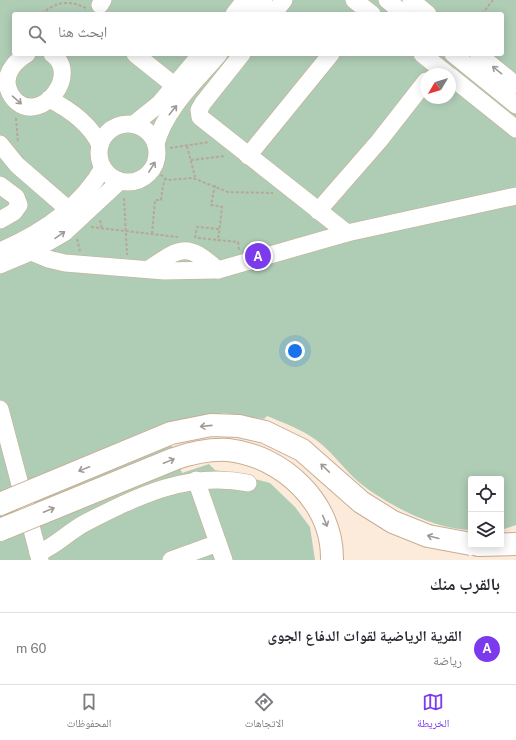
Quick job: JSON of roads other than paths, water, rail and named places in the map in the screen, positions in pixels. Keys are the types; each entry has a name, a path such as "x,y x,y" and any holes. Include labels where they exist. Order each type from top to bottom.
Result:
{"highway":[{"path":"0,504 171,433 198,427 232,426 265,432 290,443 313,458 361,502 393,522 428,536 468,543"},
{"path":"0,530 180,457 200,452 227,450 254,456 267,461 279,467 301,485 310,495 324,518 331,543 332,560"},
{"path":"504,544 516,544"}],"lane":[{"path":"236,12 245,0"},
{"path":"254,12 264,0"},
{"path":"275,12 284,0"},
{"path":"387,0 402,12"},
{"path":"411,0 426,12"},
{"path":"24,56 17,62 10,71 8,77 8,90 15,100 26,106 38,106 49,99 60,86 63,69 58,59 54,56"},
{"path":"138,56 175,86"},
{"path":"134,124 153,110 199,56"},
{"path":"156,147 151,135 144,128 134,124 123,124 112,128 106,134 100,145 99,158 103,168 110,176 121,181 134,181 145,176 158,173 156,147 161,129 168,116 217,56"},
{"path":"240,56 203,103 200,113 205,122 346,233"},
{"path":"248,156 329,56"},
{"path":"424,56 437,68"},
{"path":"455,56 516,105"},
{"path":"480,56 516,85"},
{"path":"456,83 516,129"},
{"path":"60,86 72,100 96,121 112,128"},
{"path":"318,211 379,141 420,89"},
{"path":"484,104 495,89"},
{"path":"49,99 64,107 86,125 100,145"},
{"path":"0,144 16,165 72,219"},
{"path":"72,219 103,168"},
{"path":"0,265 35,234 72,219 121,181"},
{"path":"0,185 16,198 19,205 14,212 0,220 15,252"},
{"path":"15,252 56,261 80,264 125,260 149,269 170,255 185,250 199,254 218,270 346,233 516,196"},
{"path":"0,410 39,557 84,524 157,490 196,480 222,479 248,482"},
{"path":"196,480 224,560"},
{"path":"171,560 218,543"}],"place":[{"name":"القرية الرياضية لقوات الدفاع الجوى","path":"258,256"}]}
